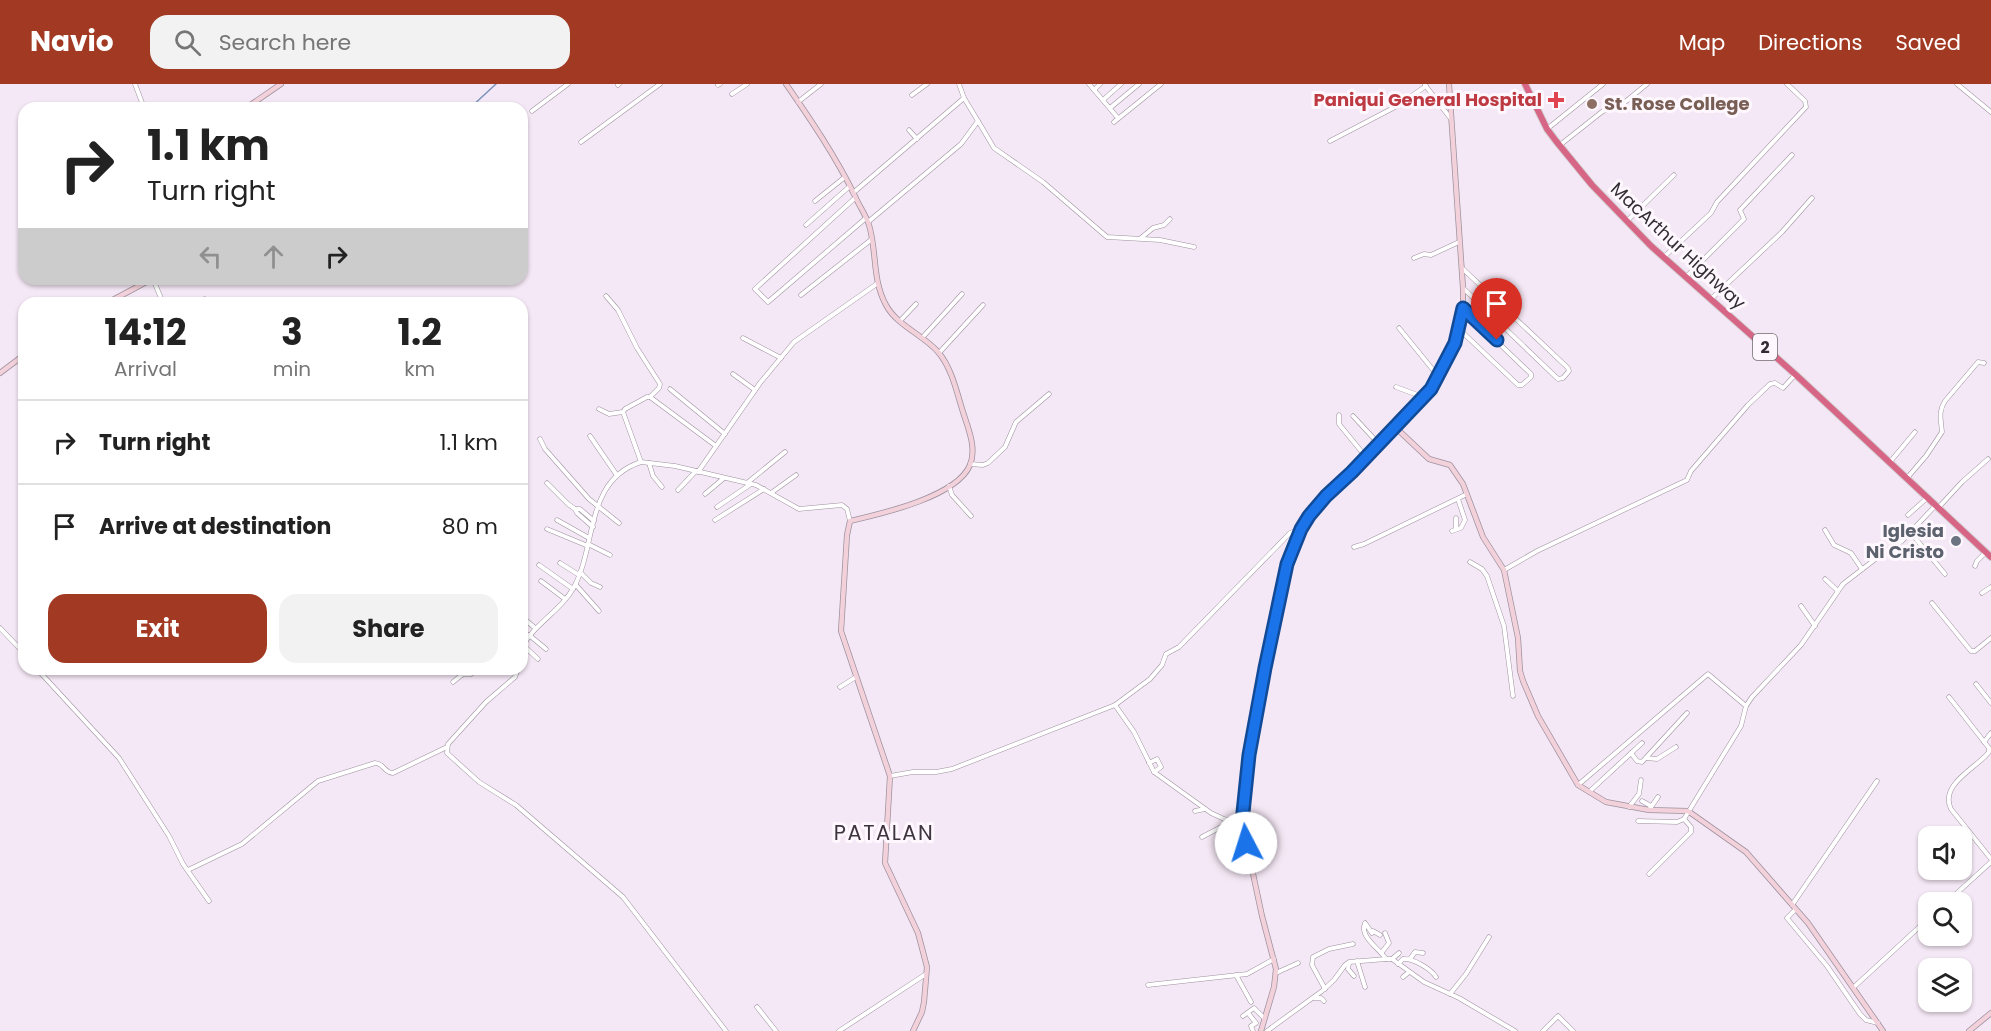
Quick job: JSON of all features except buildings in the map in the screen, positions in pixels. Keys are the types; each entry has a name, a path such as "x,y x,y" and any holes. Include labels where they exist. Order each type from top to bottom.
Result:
{"highway":[{"name":"MacArthur Highway","path":"1525,84 1547,129 1592,185 1626,222 1796,375 1991,557"}],"street":[{"path":"135,84 142,102"},
{"path":"255,102 281,84"},
{"path":"532,111 568,84"},
{"path":"581,142 660,84"},
{"path":"732,94 747,84"},
{"path":"786,84 845,177 867,220 873,239 878,283 885,304 900,321 939,352 952,380 970,433 972,449 970,464 958,480 899,509 849,521"},
{"path":"798,102 821,84"},
{"path":"912,95 927,84"},
{"path":"959,84 964,98 994,148 1043,182 1104,235 1112,238 1160,240 1194,247"},
{"path":"1089,84 1119,118"},
{"path":"1094,90 1100,84"},
{"path":"1103,100 1121,84"},
{"path":"1110,108 1139,84"},
{"path":"1114,122 1161,84"},
{"path":"1261,1031 1271,1002 1276,973 1246,843 1243,817 1249,755 1271,634 1287,564 1301,529 1326,496 1424,397 1455,343 1463,308 1449,84"},
{"path":"1547,129 1603,84"},
{"path":"1560,145 1603,111 1619,107 1647,84"},
{"path":"1664,257 1711,213 1717,202 1806,107 1805,101 1787,84"},
{"path":"1957,84 1991,112"},
{"path":"1330,141 1397,106 1425,85 1451,119"},
{"path":"964,98 854,195 755,289 768,302 962,144 978,121"},
{"path":"909,130 917,139"},
{"path":"1686,277 1743,219 1740,210 1792,155"},
{"path":"1626,222 1674,175"},
{"path":"815,201 845,177"},
{"path":"806,225 850,186"},
{"path":"1710,299 1782,232 1812,198"},
{"path":"1141,239 1153,228 1164,225 1170,219"},
{"path":"801,295 873,239"},
{"path":"1414,258 1424,254 1431,255 1459,242"},
{"path":"1461,268 1569,371 1563,378 1558,379 1462,288"},
{"path":"678,490 697,472 755,390 796,340 878,283"},
{"path":"118,297 142,285"},
{"path":"922,338 962,294"},
{"path":"599,409 609,414 623,412 624,409 650,398 660,384 637,348 618,310 606,296"},
{"path":"900,321 916,304"},
{"path":"939,352 983,305"},
{"path":"1459,329 1518,385 1522,385 1531,377 1531,374 1463,308"},
{"path":"1399,328 1438,376"},
{"path":"743,338 781,358"},
{"path":"0,373 18,360"},
{"path":"1907,478 1942,432 1939,418 1940,407 1978,362 1984,363"},
{"path":"733,374 755,390"},
{"path":"1504,570 1537,551 1687,480 1691,471 1748,405 1770,384 1775,382 1783,388 1796,375"},
{"path":"1396,387 1424,397"},
{"path":"670,389 725,434"},
{"path":"970,464 988,463 1005,447 1016,422 1048,394"},
{"path":"650,398 717,446"},
{"path":"623,412 641,462"},
{"path":"1339,415 1339,424 1366,457"},
{"path":"1353,416 1379,444"},
{"path":"1395,427 1429,459 1450,465 1456,471 1483,537 1504,570 1518,638 1523,681 1538,716 1578,784 1600,800 1629,807 1688,811 1754,859 1808,923 1883,1031"},
{"path":"1890,462 1916,432"},
{"path":"590,436 616,474"},
{"path":"540,439 589,499 619,523"},
{"path":"717,507 750,484 785,452"},
{"path":"1638,821 1677,822 1684,819 1741,726 1746,706 1802,645 1838,591 1862,569 1911,533 1988,459"},
{"path":"546,649 529,635 574,587 580,574 598,505 608,483 616,474 641,462 750,484 802,510 842,505 847,509 849,521 845,548 841,627 890,776 885,863 918,933 926,960 927,974 922,1012 913,1031"},
{"path":"649,463 653,476 662,487"},
{"path":"771,493 796,475"},
{"path":"705,494 724,478"},
{"path":"547,483 593,526"},
{"path":"949,486 952,495 971,516"},
{"path":"715,520 764,489"},
{"path":"1353,547 1360,546 1467,494"},
{"path":"1908,515 1928,497"},
{"path":"1456,518 1454,530 1461,528 1466,520 1458,499"},
{"path":"575,508 580,509 594,521"},
{"path":"557,520 588,543 610,555"},
{"path":"548,529 588,543"},
{"path":"890,776 952,769 1115,705 1150,679 1162,665 1166,654 1179,647 1290,533 1301,529"},
{"path":"1825,530 1834,545 1851,553 1862,569"},
{"path":"1911,533 1945,574"},
{"path":"1975,566 1985,552"},
{"path":"1470,562 1478,565 1487,576 1505,626 1513,696"},
{"path":"560,563 600,587"},
{"path":"538,565 574,587 599,611"},
{"path":"1825,579 1838,591"},
{"path":"541,581 565,599"},
{"path":"1982,593 1991,587"},
{"path":"1932,603 1971,651 1975,651 1991,638"},
{"path":"1801,606 1815,626"},
{"path":"528,622 535,628"},
{"path":"1505,626 1514,623"},
{"path":"0,628 18,647"},
{"path":"528,651 538,659"},
{"path":"1578,784 1708,674 1746,706"},
{"path":"43,675 119,758 169,836 183,864 209,901"},
{"path":"453,682 462,675"},
{"path":"188,870 242,844 322,778 375,763 380,763 388,772 393,773 447,747 486,702 516,675"},
{"path":"840,687 856,677"},
{"path":"1976,684 1991,703"},
{"path":"1949,697 1989,748 1989,752 1961,777 1950,792 1948,802 1951,809 1991,860 1958,892"},
{"path":"1115,705 1134,732 1154,772 1206,809 1228,820 1243,817"},
{"path":"1630,753 1640,763 1687,713"},
{"path":"1984,742 1991,733"},
{"path":"1589,792 1641,743"},
{"path":"447,747 449,756 473,777 516,806 623,897 726,1031"},
{"path":"1646,758 1657,759 1676,747"},
{"path":"1149,763 1157,759 1160,762 1161,767 1154,772"},
{"path":"1629,807 1641,790 1641,780"},
{"path":"1877,781 1787,918 1827,966 1860,1014 1866,1020 1878,1023"},
{"path":"1650,808 1658,797"},
{"path":"1642,801 1650,808"},
{"path":"1195,811 1206,809"},
{"path":"1649,874 1691,832 1691,827 1684,819"},
{"path":"1202,837 1227,824 1228,820"},
{"path":"1382,952 1389,944 1383,934 1373,931 1365,923 1363,932 1368,938 1382,952 1389,959 1424,982 1515,1031"},
{"path":"1854,987 1918,928"},
{"path":"1368,938 1373,931"},
{"path":"1450,994 1466,974 1489,937"},
{"path":"1325,989 1312,965 1313,957 1329,949 1353,944"},
{"path":"1410,959 1415,952 1423,953"},
{"path":"1267,1031 1325,989 1349,962 1389,959 1399,953"},
{"path":"1398,964 1403,958 1410,959 1431,970 1436,977"},
{"path":"1148,985 1247,974 1274,959"},
{"path":"1349,962 1348,969 1354,976"},
{"path":"1357,962 1365,987"},
{"path":"1276,973 1298,963"},
{"path":"1403,977 1409,972"},
{"path":"839,1031 927,974"},
{"path":"1236,975 1250,1001 1244,1003"},
{"path":"1314,998 1321,998 1324,1001"},
{"path":"757,1007 776,1031"},
{"path":"1243,1016 1255,1008 1264,1018"},
{"path":"1248,1013 1256,1023 1251,1026 1253,1031"},
{"path":"1969,1031 1991,1013"},
{"path":"1544,1031 1559,1016 1573,1031"}],"waterway":[{"path":"476,102 496,84"}],"place":[{"name":"Paniqui General Hospital","path":"1556,100"},
{"name":"St. Rose College","path":"1592,104"},
{"name":"Iglesia Ni Cristo","path":"1956,541"}],"district":[{"name":"PATALAN","path":"884,833"}],"route":[{"path":"1246,843 1242,822 1249,755 1271,634 1287,564 1301,529 1326,496 1431,389 1455,343 1463,308 1497,340"}]}
